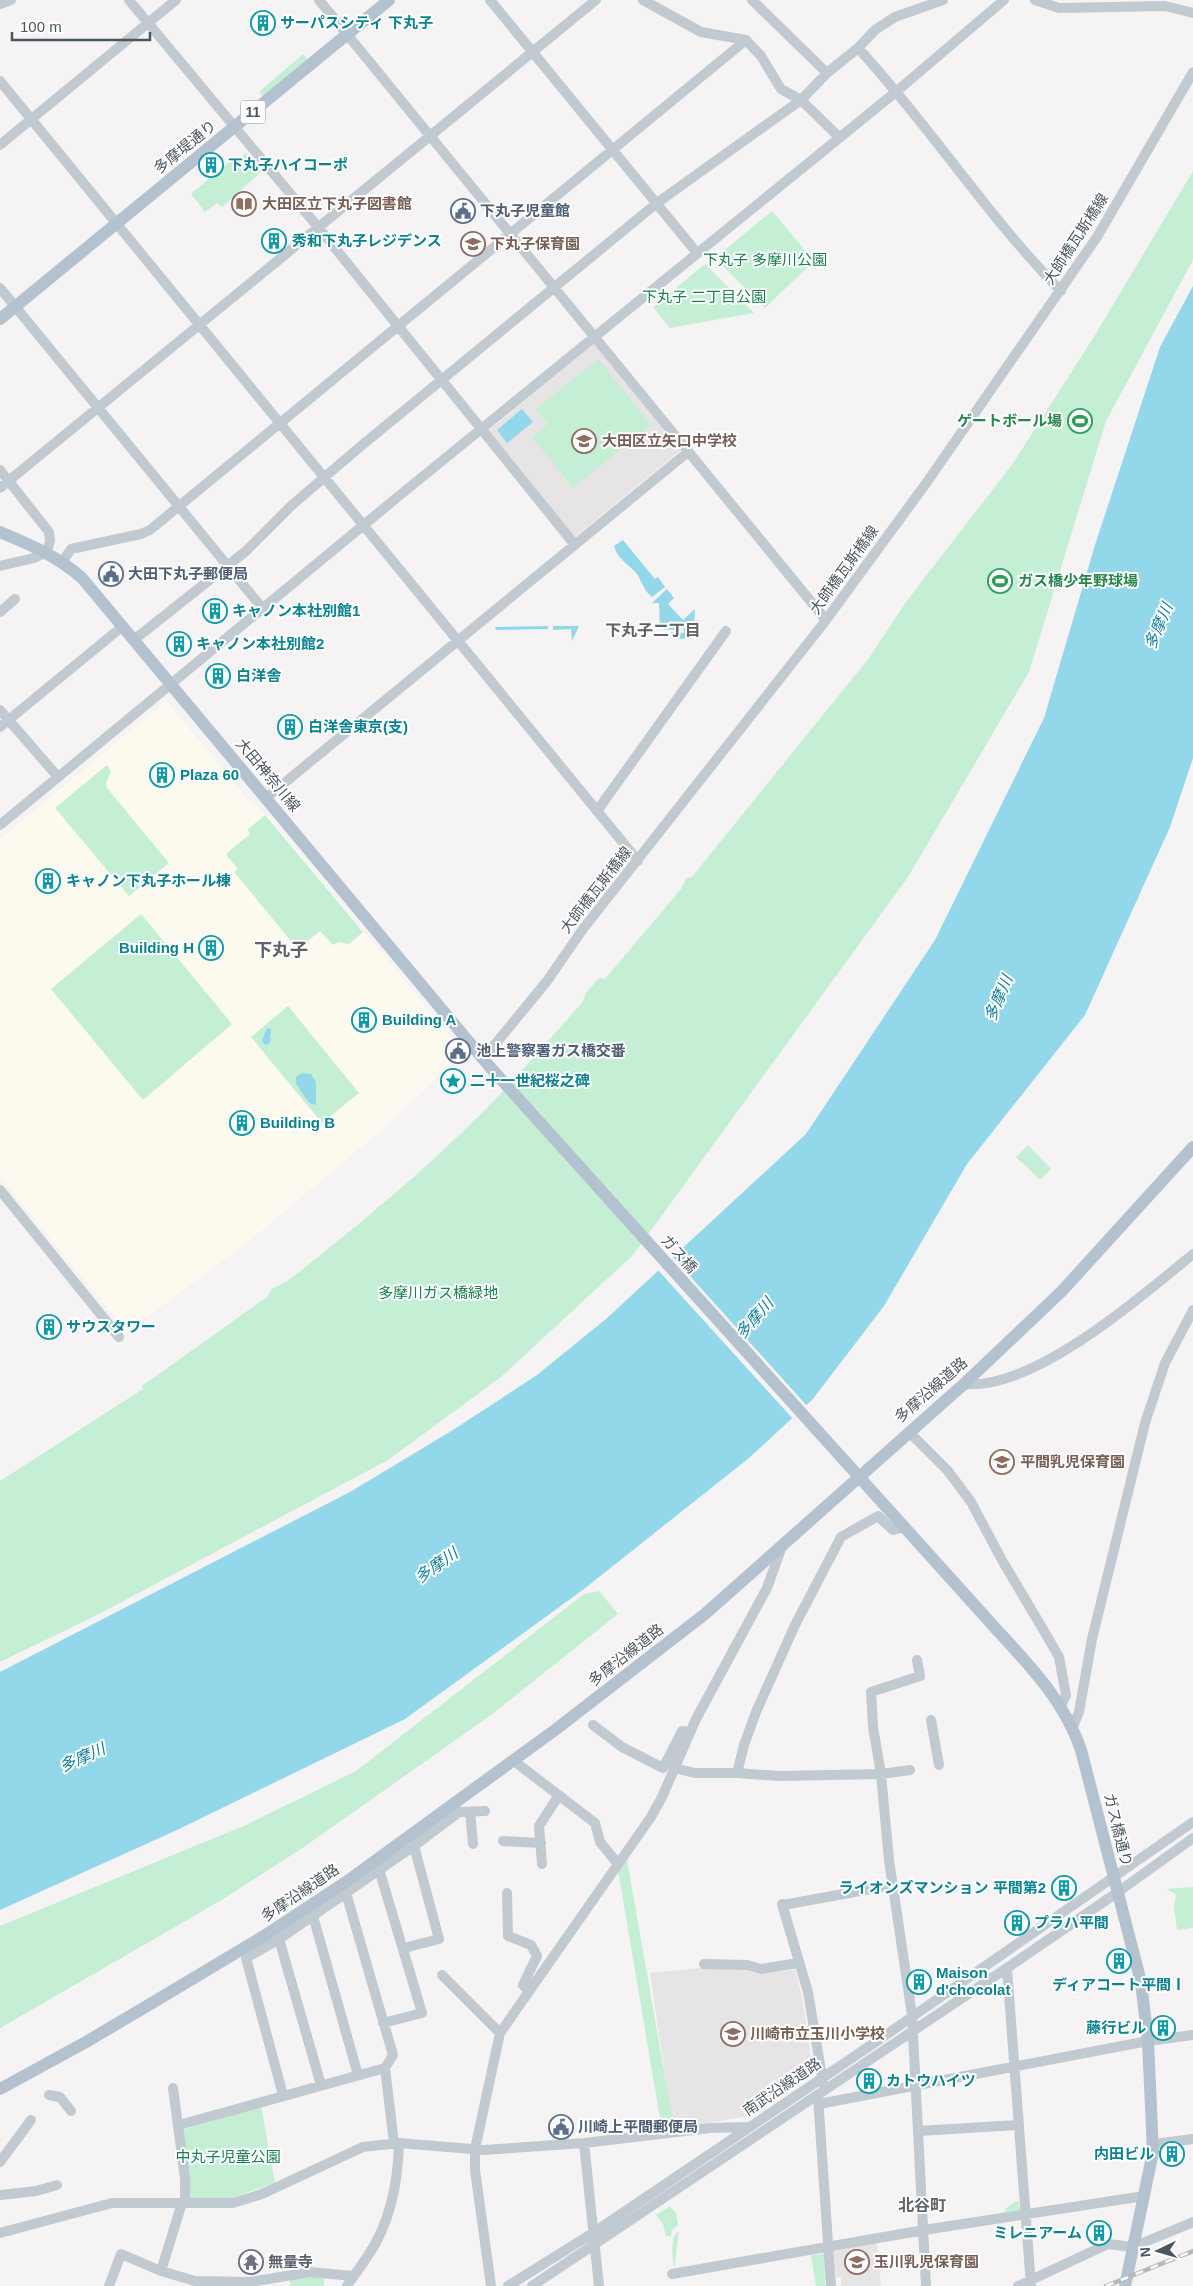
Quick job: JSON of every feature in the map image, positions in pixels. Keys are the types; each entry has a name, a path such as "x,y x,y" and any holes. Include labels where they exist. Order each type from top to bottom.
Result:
{"main road":[{"name":"多摩堤通り","path":"0,319 389,0"},
{"name":"大田神奈川線","path":"0,532 47,552 63,561 82,578 486,1063"},
{"name":"ガス橋","path":"486,1063 845,1462"},
{"name":"多摩沿線道路","path":"0,2089 86,2042 378,1866 456,1808 705,1614 964,1384 1062,1291 1193,1147"},
{"name":"ガス橋通り","path":"845,1462 1031,1667 1061,1706 1073,1727 1081,1750 1141,1982 1148,2041 1154,2144 1125,2286"}],"street":[{"path":"0,4 11,0"},
{"path":"129,0 318,227 575,545"},
{"path":"0,145 176,0"},
{"path":"319,0 826,620"},
{"path":"490,0 614,149 697,253"},
{"path":"0,488 596,0"},
{"path":"643,0 701,32 746,40 761,56 781,89 801,100 839,136"},
{"path":"752,0 827,73"},
{"path":"134,639 246,551 292,505 657,202 801,100 827,73 858,48 876,30 895,17 943,0"},
{"path":"0,825 839,136 898,91 1004,0"},
{"path":"1034,0 1059,8 1113,3 1166,6 1193,13"},
{"path":"63,561 71,549 146,532 746,40"},
{"path":"858,48 898,91 1026,255 1061,291"},
{"name":"大師橋瓦斯橋線","path":"486,1063 547,982 583,929 826,620 933,474 1097,237 1193,72"},
{"path":"0,81 456,642 638,861"},
{"path":"0,288 263,610"},
{"path":"266,798 688,452"},
{"path":"0,470 50,532 47,552 34,558 0,566"},
{"path":"0,612 15,599"},
{"path":"0,727 123,626"},
{"path":"596,811 726,631"},
{"path":"0,710 58,777"},
{"path":"0,1190 119,1337"},
{"path":"964,1384 975,1385 997,1382 1067,1349 1105,1323 1193,1254"},
{"path":"1073,1727 1079,1712 1092,1639 1145,1423 1165,1363 1193,1310"},
{"path":"908,1432 948,1472 971,1502 1002,1562 1044,1631 1058,1657 1066,1695 1061,1706"},
{"path":"737,1773 744,1745 756,1712 795,1625 841,1536 878,1516 894,1530 905,1527"},
{"path":"491,2286 475,2170 474,2149 500,2033 528,1990 651,1817 689,1732 767,1588 781,1548"},
{"path":"917,1660 920,1676 871,1692 873,1727 881,1774 893,1886 912,2015 926,2286"},
{"path":"931,1720 939,1765"},
{"path":"593,1726 620,1745 663,1768 682,1731 689,1732"},
{"path":"514,1761 596,1823 600,1842 618,1864"},
{"path":"674,1768 695,1774 737,1773 779,1776 881,1774 910,1770"},
{"path":"542,1864 539,1826 559,1795"},
{"path":"283,2094 246,1958 279,1939 346,1893 378,1866 414,1846 456,1808 470,1812 485,1811"},
{"path":"470,1812 473,1844"},
{"name":"南武沿線道路","path":"508,2286 593,2233 750,2127 821,2091 912,2015 1193,1822"},
{"name":"南武沿線道路","path":"532,2286 1007,1968 1193,1838"},
{"path":"503,1841 541,1843"},
{"path":"404,1948 439,1939 414,1846"},
{"path":"378,1866 404,1948 422,2014 383,2023"},
{"path":"831,2286 821,2091 808,1992 782,1905 893,1886"},
{"path":"346,1893 393,2055 385,2068 397,2143 393,2201 384,2228 370,2254 347,2286"},
{"path":"507,1893 508,1936 531,1945 538,1956 522,1985 528,1990"},
{"path":"313,1916 358,2075"},
{"path":"279,1939 321,2085"},
{"path":"704,1964 747,1965 761,1968 798,1963"},
{"path":"1007,1968 1031,2283"},
{"path":"442,1975 500,2033"},
{"path":"821,2091 916,2086 1148,2041 1193,2035"},
{"path":"179,2125 283,2094 385,2068"},
{"path":"161,2271 183,2203 185,2178 173,2088"},
{"path":"48,2095 60,2097 71,2111"},
{"path":"0,2162 31,2120"},
{"path":"918,2131 1019,2125"},
{"path":"0,2234 101,2205 124,2202 215,2204 243,2201 262,2194 357,2149 397,2143 474,2149 584,2143 710,2128 750,2127"},
{"path":"1154,2144 1193,2139"},
{"path":"584,2143 599,2286"},
{"path":"0,2195 36,2191 57,2185"},
{"path":"672,2274 924,2230 1144,2196"},
{"path":"1018,2286 1031,2283 1108,2244 1133,2247 1193,2222"},
{"path":"109,2286 121,2254 161,2271 194,2281 232,2283 263,2281 304,2273 353,2276"}],"shaded area":[{"name":"大田区立矢口中学校","path":"594,344 681,450 574,538 487,432"},
{"path":"166,701 247,799 270,818 457,1044 449,1051 456,1060 378,1133 244,1245 127,1332 0,1177 0,839"},
{"name":"川崎市立玉川小学校","path":"700,1968 742,1969 758,1974 795,1970 802,1997 813,2071 749,2116 673,2129 650,1973"},
{"name":"玉川乳児保育園","path":"877,2242 881,2286 841,2286 841,2277 836,2277 834,2251"}],"green space":[{"path":"303,54 311,64 266,101 259,92"},
{"path":"246,153 261,172 222,207 217,203 205,212 191,194 233,159 236,162"},
{"name":"多摩川ガス橋緑地","path":"1193,171 1193,260 1106,421 1029,672 908,877 633,1255 501,1377 388,1460 97,1615 0,1662 0,1481 143,1389 142,1386 267,1297 272,1289 289,1280 364,1220 436,1157 482,1113 582,1003 586,993 599,978 605,979 681,889 687,877 691,878 869,658 906,602 1014,462 1095,335"},
{"name":"下丸子 多摩川公園","path":"772,211 814,261 765,308 715,258"},
{"name":"下丸子 二丁目公園","path":"705,264 754,313 670,328 653,307"},
{"path":"598,359 651,425 573,488 532,437 548,424 536,409"},
{"path":"107,765 111,771 106,783 107,788 169,863 129,896 55,808"},
{"path":"265,815 363,932 349,944 338,942 333,945 320,931 300,947 296,947 234,872 238,869 227,856 227,853 250,834 247,830"},
{"path":"141,914 232,1024 143,1100 51,989"},
{"path":"288,1006 359,1093 322,1123 251,1037"},
{"path":"1028,1145 1051,1169 1040,1180 1016,1157"},
{"path":"599,1591 618,1614 491,1715 304,1847 220,1901 0,2028 0,1926 246,1825 356,1771 584,1594"},
{"path":"627,1860 674,2128 662,2130 618,1870"},
{"path":"1193,1887 1193,1928 1177,1930 1174,1907 1176,1894 1166,1889"},
{"name":"中丸子児童公園","path":"261,2106 275,2183 228,2199 188,2199 183,2130"},
{"path":"1018,2201 1021,2212 1006,2214 1005,2209"},
{"path":"670,2206 676,2213 678,2225 672,2230 671,2236 666,2236 663,2224 656,2215"},
{"path":"679,2231 674,2271 672,2249 674,2239"},
{"path":"824,2254 825,2286 816,2286 811,2255"},
{"path":"305,2275 324,2277 324,2286 290,2286 290,2280"}],"water":[{"name":"多摩川","path":"1193,286 1193,758 1170,827 1085,1015 967,1164 884,1306 812,1400 749,1458 584,1589 405,1719 177,1830 0,1910 0,1672 350,1492 453,1430 537,1375 606,1319 806,1134 935,940 1044,718 1095,545 1160,347"},
{"path":"522,409 533,422 507,443 497,430"},
{"path":"623,540 655,579 658,577 665,587 652,597 637,574 616,551 614,546"},
{"path":"667,589 674,598 668,604 683,620 695,609 694,628 690,629 689,635 683,639 675,638 671,632 684,633 683,625 677,626 675,630 660,629 659,603 652,603"},
{"path":"548,626 548,629 496,630 495,627"},
{"path":"553,626 579,626 572,641 571,629 553,630"},
{"path":"267,1028 271,1029 270,1043 265,1045 262,1040"},
{"path":"302,1073 311,1074 316,1082 316,1105 309,1103 296,1084 296,1077"}],"pier":[{"path":"671,1255 808,1407 794,1420 657,1269"}],"railway":[{"path":"1106,2286 1193,2251"}],"place":[{"name":"サーパスシティ 下丸子","path":"263,23"},
{"name":"下丸子ハイコーポ","path":"211,165"},
{"name":"大田区立下丸子図書館","path":"244,204"},
{"name":"下丸子児童館","path":"463,211"},
{"name":"秀和下丸子レジデンス","path":"274,241"},
{"name":"下丸子保育園","path":"473,244"},
{"name":"ゲートボール場","path":"1080,421"},
{"name":"大田区立矢口中学校","path":"584,441"},
{"name":"大田下丸子郵便局","path":"111,574"},
{"name":"ガス橋少年野球場","path":"1000,581"},
{"name":"キャノン本社別館1","path":"215,611"},
{"name":"キャノン本社別館2","path":"179,644"},
{"name":"白洋舎","path":"218,676"},
{"name":"白洋舎東京(支)","path":"290,727"},
{"name":"Plaza 60","path":"162,775"},
{"name":"キャノン下丸子ホール棟","path":"48,881"},
{"name":"Building H","path":"211,948"},
{"name":"Building A","path":"364,1020"},
{"name":"池上警察署ガス橋交番","path":"458,1051"},
{"name":"二十一世紀桜之碑","path":"453,1081"},
{"name":"Building B","path":"242,1123"},
{"name":"サウスタワー","path":"49,1327"},
{"name":"平間乳児保育園","path":"1002,1462"},
{"name":"ライオンズマンション 平間第2","path":"1064,1888"},
{"name":"プラハ平間","path":"1017,1923"},
{"name":"ディアコート平間Ⅰ","path":"1119,1961"},
{"name":"Maison d'chocolat","path":"919,1982"},
{"name":"藤行ビル","path":"1163,2028"},
{"name":"川崎市立玉川小学校","path":"733,2034"},
{"name":"カトウハイツ","path":"869,2081"},
{"name":"川崎上平間郵便局","path":"561,2127"},
{"name":"内田ビル","path":"1172,2154"},
{"name":"ミレニアーム","path":"1099,2233"},
{"name":"無量寺","path":"251,2262"},
{"name":"玉川乳児保育園","path":"857,2262"}],"district":[{"name":"下丸子二丁目","path":"653,630"},
{"name":"下丸子","path":"281,950"},
{"name":"北谷町","path":"922,2205"}]}
